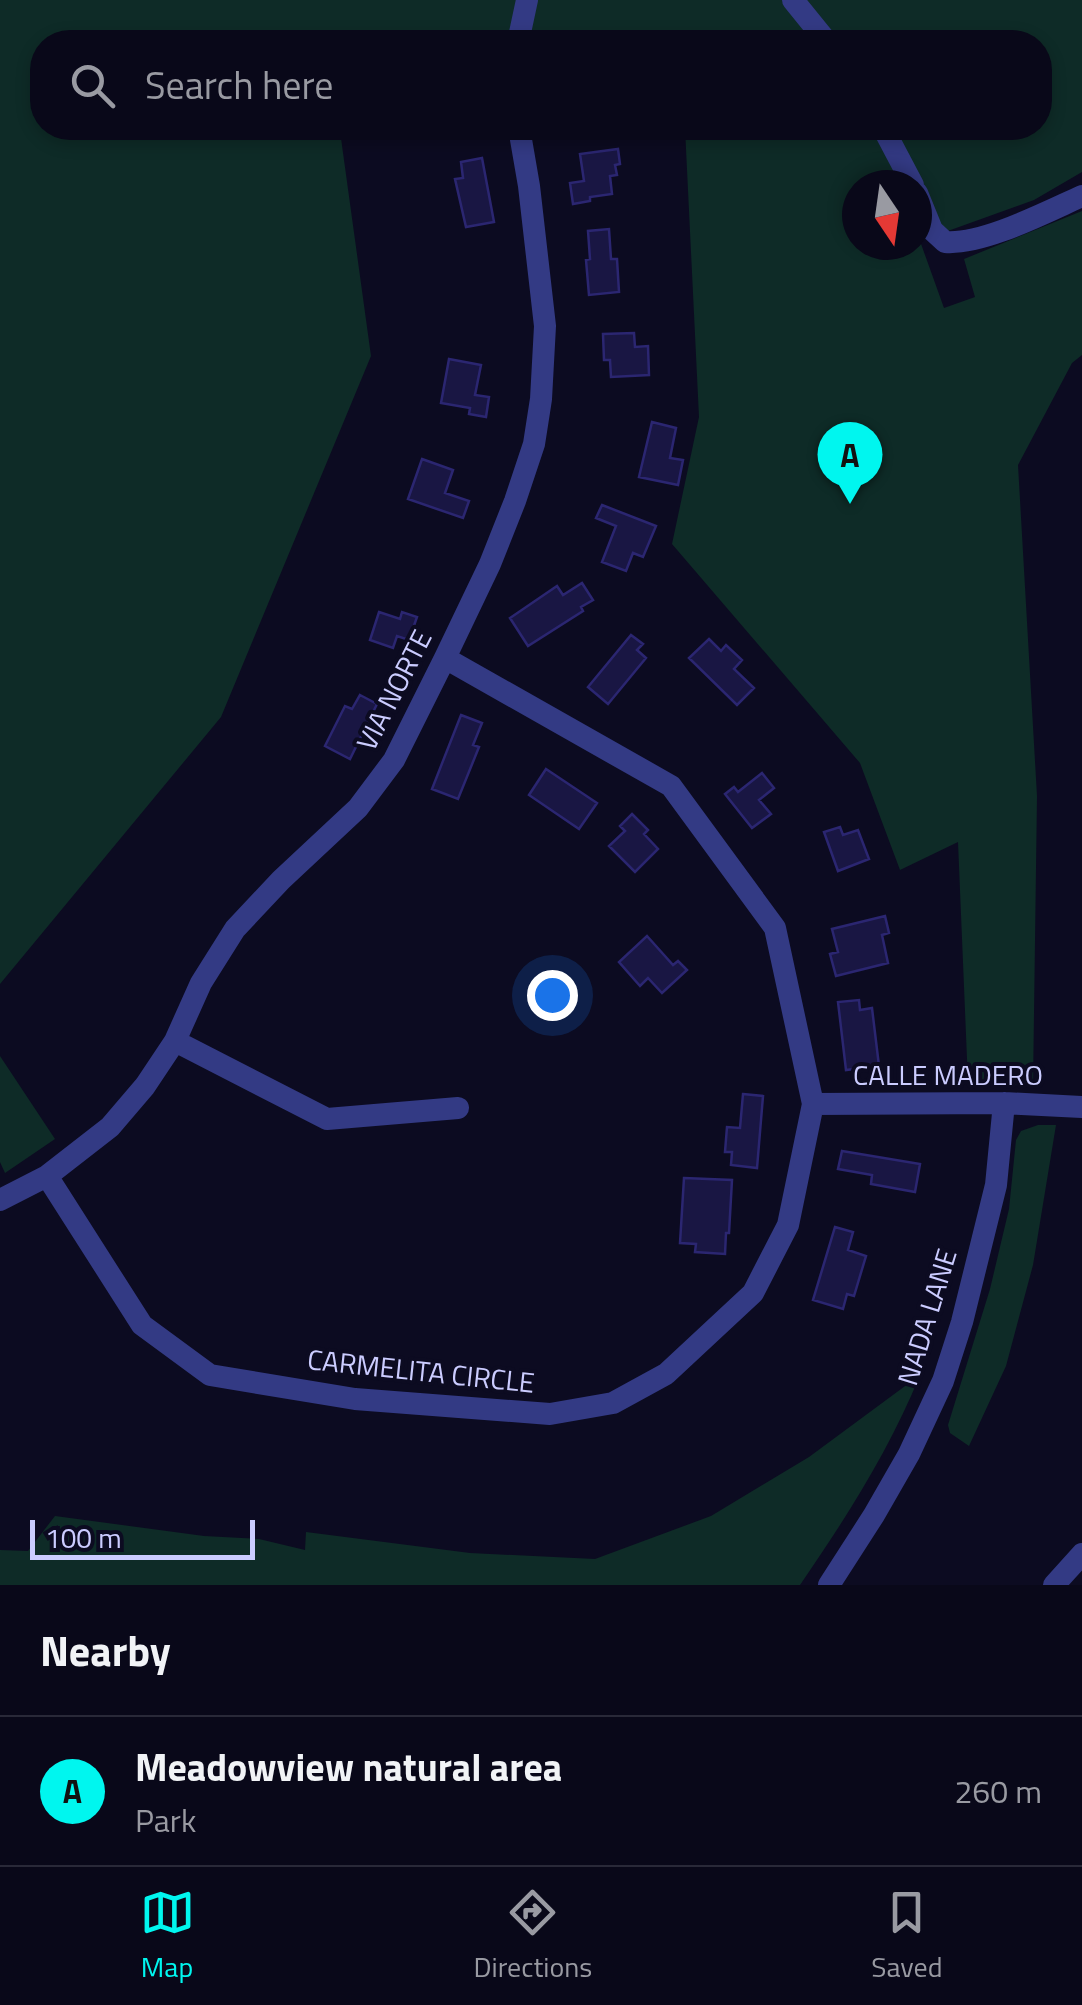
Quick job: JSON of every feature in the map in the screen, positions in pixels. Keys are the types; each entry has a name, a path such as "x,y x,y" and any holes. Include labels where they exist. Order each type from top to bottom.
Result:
{"street":[{"path":"521,30 527,0"},
{"path":"793,0 817,30"},
{"name":"VIA NORTE","path":"0,1200 46,1176 110,1127 145,1086 175,1041 200,983 236,929 281,880 358,808 394,760 445,658 515,502 534,444 541,399 545,326 521,140"},
{"path":"889,140 905,170"},
{"path":"932,230 945,242 960,244 1082,196"},
{"name":"CARMELITA CIRCLE","path":"46,1176 142,1325 210,1375 354,1399 550,1414 613,1403 666,1374 753,1293 788,1225 813,1104 776,928 670,786 445,658"},
{"path":"175,1041 327,1119 458,1108"},
{"name":"CALLE MADERO","path":"813,1104 1004,1103 1082,1107"},
{"name":"NADA LANE","path":"829,1585 874,1515 943,1381 996,1185 1004,1103"},
{"path":"1054,1585 1082,1554"}],"green space":[{"path":"0,0 1082,0 1082,172 1034,200 932,237 932,170 842,170 842,260 927,260 944,308 975,297 964,259 1082,211 1082,355 1072,363 1018,465 1037,796 1033,1086 968,1083 958,842 900,870 860,763 672,544 699,417 686,140 1052,140 1052,30 30,30 30,140 341,140 371,356 221,717 0,984"},
{"path":"0,1056 55,1139 5,1173 0,1162"},
{"path":"1038,1125 1056,1125 1033,1265 1006,1366 969,1446 950,1433 948,1425 990,1289 1009,1209 1016,1140 1021,1131"},
{"path":"920,1375 866,1483 800,1585 0,1585 0,1550 28,1551 55,1516 204,1536 259,1539 305,1550 306,1532 470,1553 595,1559 711,1516 809,1457"}],"building":[{"path":"618,149 617,175 610,176 612,194 573,204 570,183 584,181 580,154"},
{"path":"482,158 494,222 466,227 455,179 463,178 461,162"},
{"path":"609,229 611,259 617,259 619,292 589,295 588,231"},
{"path":"634,333 635,347 648,346 649,375 611,377 610,360 604,360 603,334"},
{"path":"449,359 481,365 475,395 489,397 486,417 469,414 470,408 441,403"},
{"path":"652,422 676,428 670,458 683,460 678,485 639,477"},
{"path":"422,459 453,470 445,493 469,501 463,518 408,499"},
{"path":"602,505 656,526 643,557 633,553 626,571 602,562 616,526 596,518"},
{"path":"582,583 593,600 581,607 583,611 528,646 510,618 557,586 563,595"},
{"path":"379,612 400,619 402,612 417,617 409,640 397,636 393,648 370,640"},
{"path":"631,635 643,644 637,650 646,658 608,704 588,687"},
{"path":"709,639 721,651 726,645 742,660 734,669 754,688 737,705 689,658"},
{"path":"360,695 377,704 350,759 325,746 345,706 352,709"},
{"path":"461,715 482,723 473,745 479,747 458,799 432,789"},
{"path":"546,769 597,803 579,829 529,795"},
{"path":"762,773 774,788 759,800 771,814 752,828 725,794 734,787 738,792"},
{"path":"632,814 648,830 644,834 658,849 635,872 609,846 625,831 620,826"},
{"path":"840,827 843,835 858,830 869,859 838,871 824,832"},
{"path":"885,916 889,933 882,935 888,963 836,976 830,954 838,952 832,929"},
{"path":"647,936 673,965 678,961 687,970 662,993 648,978 640,986 619,962"},
{"path":"859,1000 860,1010 872,1008 879,1066 846,1070 838,1002"},
{"path":"743,1094 763,1096 757,1168 731,1165 732,1152 725,1152 727,1127 740,1128"},
{"path":"842,1151 920,1164 915,1192 871,1184 872,1175 838,1169"},
{"path":"684,1178 732,1180 725,1254 695,1252 696,1244 680,1243"},
{"path":"835,1227 853,1232 848,1250 866,1256 854,1296 847,1294 843,1309 813,1300"}],"place":[{"name":"Meadowview natural area","path":"850,504"}]}
